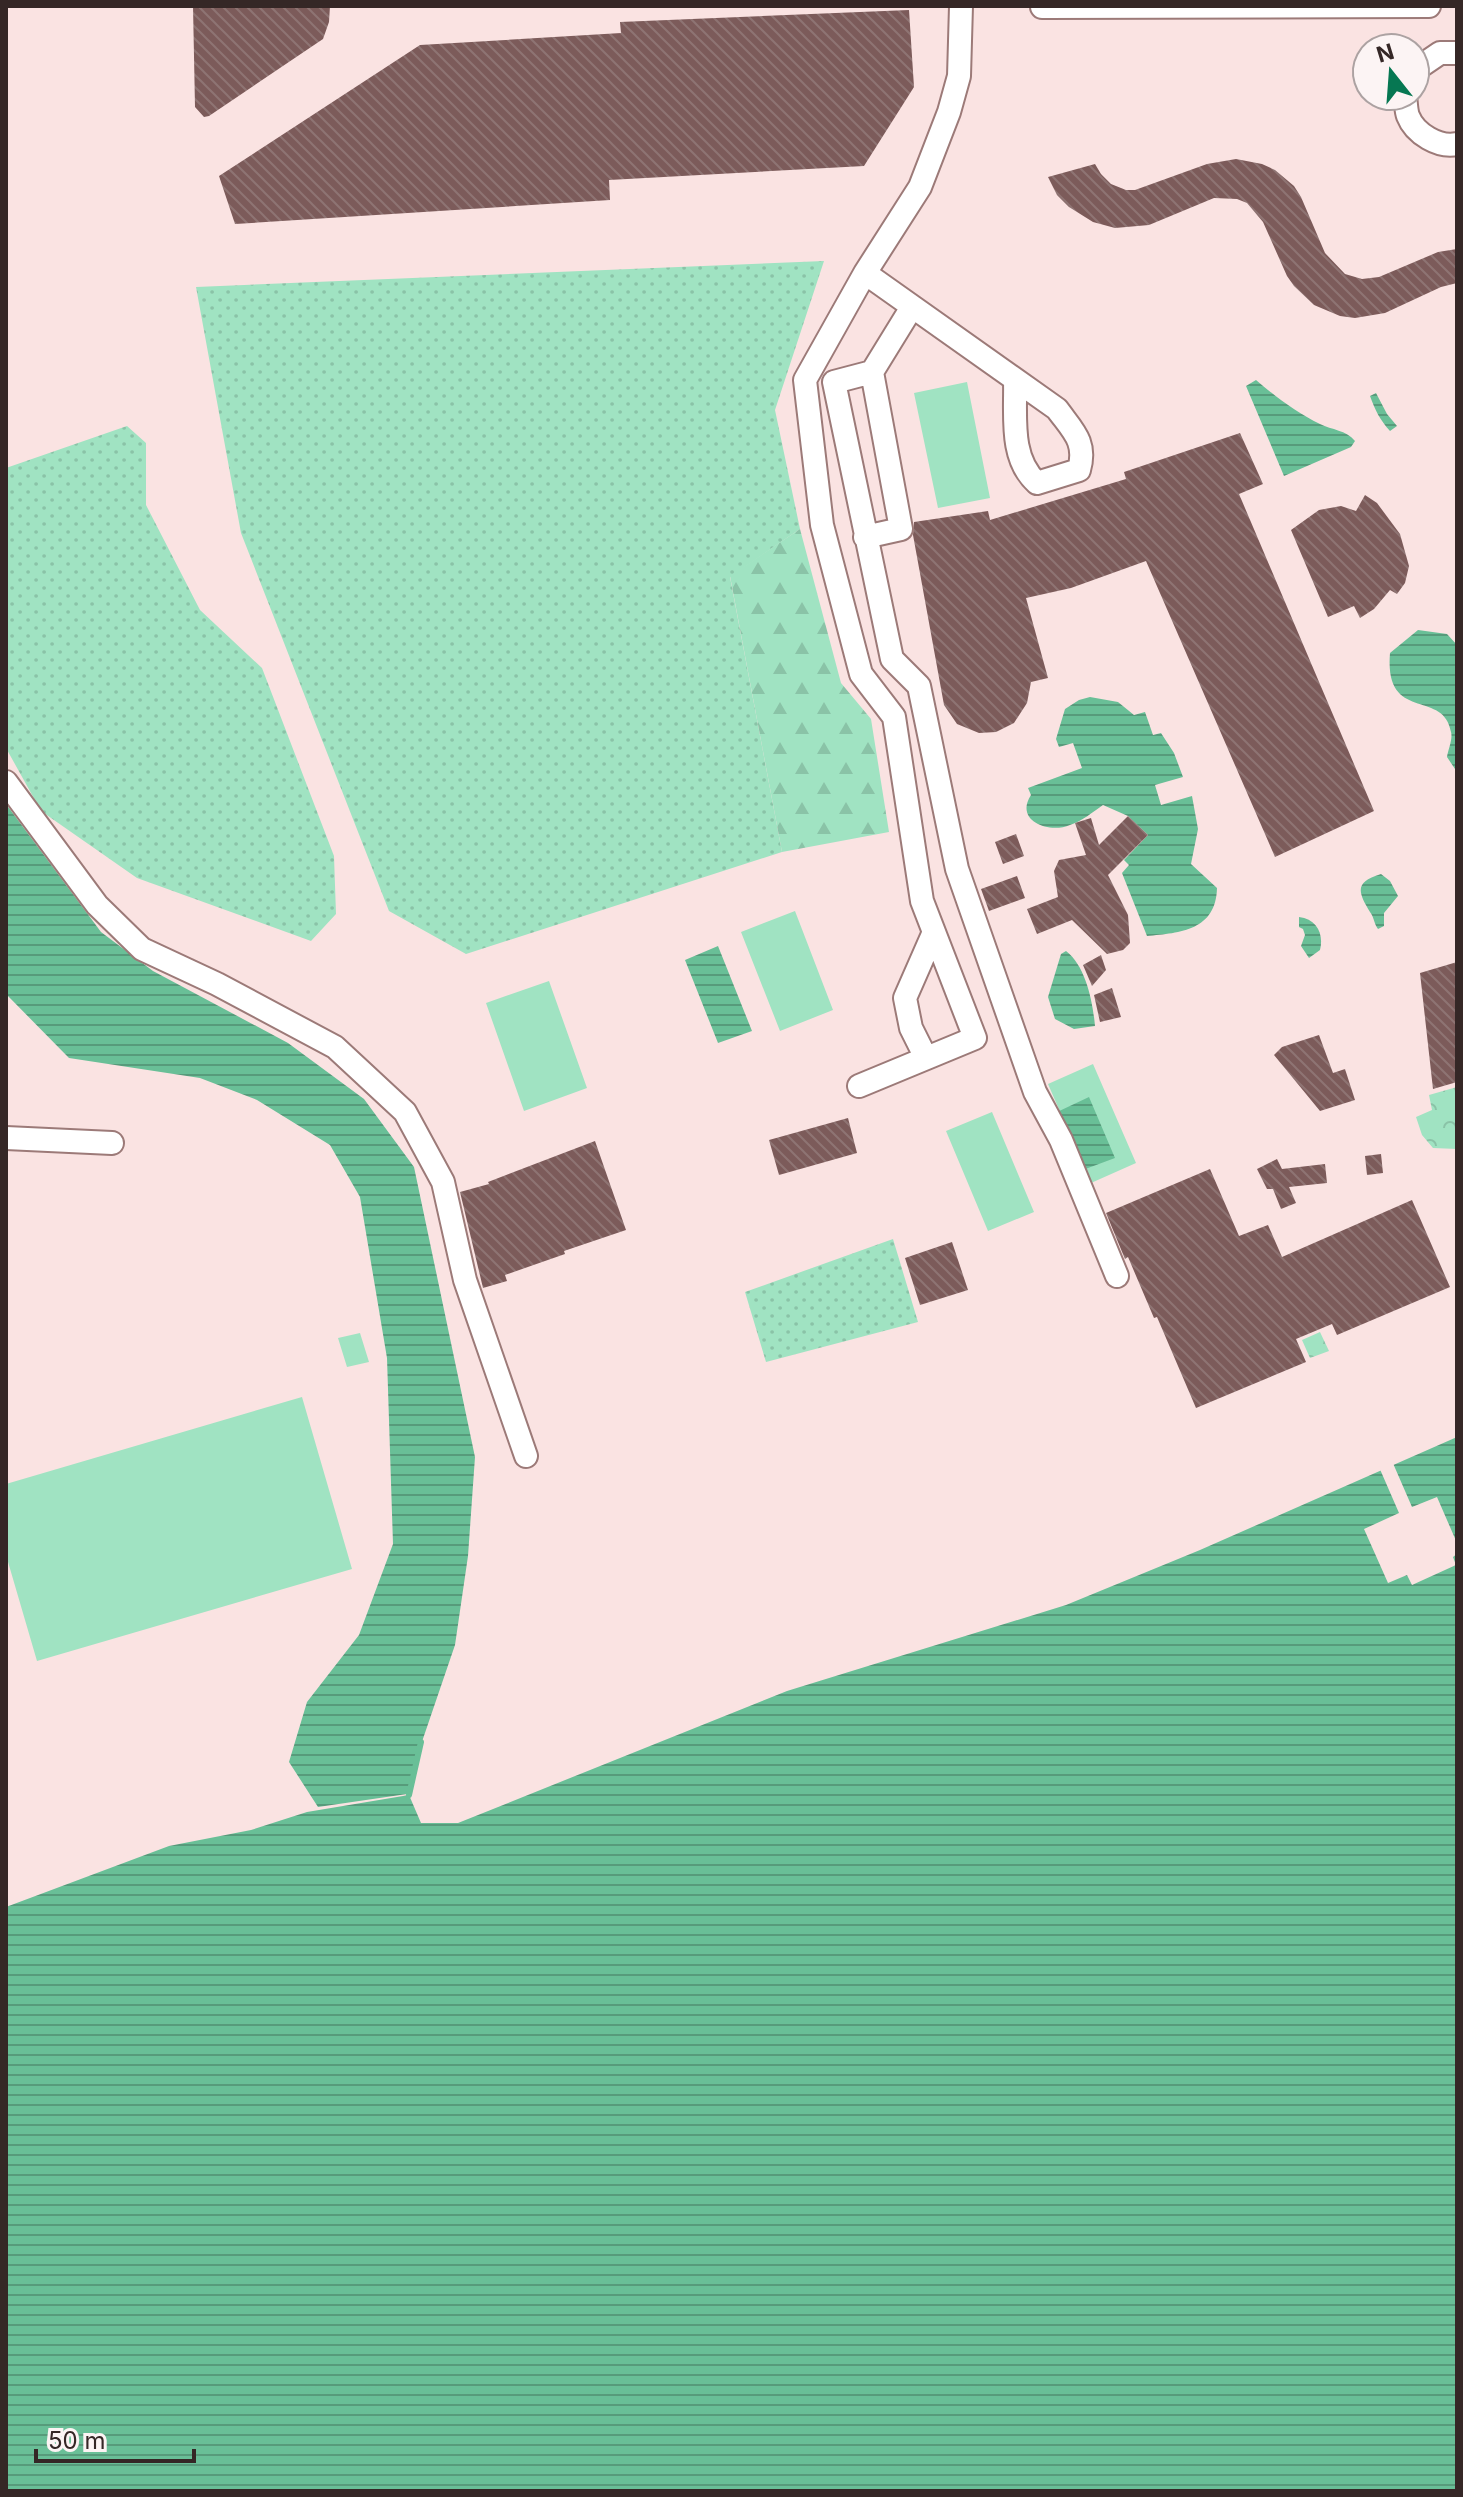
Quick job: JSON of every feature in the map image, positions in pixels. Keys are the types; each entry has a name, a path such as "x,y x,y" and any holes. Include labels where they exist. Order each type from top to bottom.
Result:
{"street":[{"path":"859,1086 975,1038 922,901 894,717 861,674 822,525 805,380 865,273 920,187 949,112 959,76 961,6"},
{"path":"1042,7 1429,6"},
{"path":"1431,59 1440,53 1457,53"},
{"path":"1407,112 1424,137 1450,145 1457,144"},
{"path":"865,273 1015,380"},
{"path":"865,537 901,529 872,372 912,307"},
{"path":"872,372 834,382 892,659 919,686 957,869 1035,1092 1061,1140 1117,1276"},
{"path":"6,782 97,905 142,949 217,984 335,1047 405,1112 443,1182 465,1280 526,1456"},
{"path":"926,1058 911,1028 905,998 934,932"},
{"path":"6,1138 112,1143"}],"green space":[{"path":"824,261 775,410 800,529 730,577 782,852 466,954 389,911 241,533 196,287"},
{"path":"967,382 990,498 938,508 914,393"},
{"path":"127,426 146,443 146,505 200,610 262,668 334,856 336,914 311,941 137,878 41,811 6,748 6,468"},
{"path":"800,529 841,683 871,719 889,832 782,852 730,576"},
{"path":"795,911 833,1010 780,1031 741,932"},
{"path":"549,981 587,1088 524,1111 486,1003"},
{"path":"1093,1064 1136,1163 1091,1183 1048,1084"},
{"path":"1457,1087 1457,1149 1433,1148 1422,1135 1416,1117 1432,1110 1429,1095"},
{"path":"992,1112 1034,1212 988,1231 946,1131"},
{"path":"893,1239 918,1322 766,1362 745,1292"},
{"path":"1320,1332 1329,1351 1310,1358 1302,1340"},
{"path":"360,1333 369,1362 347,1367 338,1338"},
{"path":"302,1397 352,1569 37,1661 6,1555 6,1484"}],"shaded area":[{"path":"1256,380 1303,415 1343,432 1355,441 1351,447 1284,476 1246,386"},
{"path":"1376,393 1397,426 1390,431 1378,415 1370,396"},
{"path":"1418,630 1447,634 1457,645 1457,772 1447,757 1451,735 1446,719 1438,711 1405,698 1396,689 1391,675 1390,653"},
{"path":"1090,697 1118,702 1134,715 1145,712 1153,735 1161,733 1174,753 1183,777 1155,785 1161,805 1192,796 1198,829 1191,864 1217,888 1210,913 1194,927 1147,936 1122,873 1129,865 1124,860 1148,835 1128,816 1103,805 1074,823 1053,828 1036,823 1027,812 1031,795 1028,788 1082,768 1073,743 1059,747 1056,739 1065,709"},
{"path":"6,804 101,932 153,971 288,1043 364,1099 414,1167 475,1457 468,1556 455,1645 407,1794 318,1807 289,1762 307,1702 359,1635 393,1544 387,1358 360,1197 330,1145 257,1100 200,1078 69,1058 6,994"},
{"path":"1381,874 1390,881 1398,896 1384,913 1384,926 1378,929 1361,888 1366,880"},
{"path":"1299,917 1315,924 1320,933 1320,950 1309,958 1301,946 1305,935 1299,927"},
{"path":"718,946 752,1031 718,1043 685,960"},
{"path":"1066,951 1083,975 1095,1026 1074,1029 1055,1019 1048,997 1061,954"},
{"path":"1089,1097 1115,1158 1080,1171 1055,1113"},
{"path":"1457,1437 1457,2491 6,2491 6,1907 169,1846 251,1830 307,1812 409,1795 421,1823 458,1823 787,1691 1066,1605"}],"pier":[{"path":"1392,1461 1412,1507 1437,1497 1457,1543 1457,1554 1453,1557 1456,1565 1412,1585 1407,1575 1388,1583 1364,1529 1399,1513 1379,1467"}],"building":[{"path":"193,6 330,6 323,39 204,117 195,107"},
{"path":"909,10 914,87 864,166 609,180 610,200 235,224 219,176 420,45 621,33 620,22"},
{"path":"1236,159 1275,170 1294,186 1325,253 1345,274 1362,279 1379,277 1438,252 1457,249 1457,283 1441,287 1385,313 1355,318 1340,316 1314,305 1294,286 1263,222 1247,203 1237,199 1214,198 1149,225 1115,228 1093,222 1069,207 1057,195 1048,177 1095,164 1111,184 1135,190 1207,164"},
{"path":"1240,433 1263,484 1239,494 1374,811 1275,857 1146,561 1071,588 1026,598 1048,678 1031,682 1027,703 1014,723 996,732 979,733 957,724 944,705 913,535 914,522 988,511 990,520 1126,479 1124,472"},
{"path":"1365,495 1377,503 1400,534 1409,566 1405,583 1397,594 1390,590 1374,609 1360,618 1354,606 1328,617 1291,530 1319,510 1341,506 1356,511"},
{"path":"1128,816 1148,835 1108,875 1128,915 1130,943 1123,950 1107,954 1072,920 1037,934 1027,909 1058,897 1054,871 1059,860 1086,855 1075,823 1091,818 1099,845"},
{"path":"1016,834 1024,856 1003,864 995,842"},
{"path":"1017,876 1025,898 989,911 981,889"},
{"path":"1101,955 1106,970 1092,986 1083,965"},
{"path":"1457,962 1457,1082 1433,1089 1420,973"},
{"path":"1112,988 1121,1017 1100,1022 1094,995"},
{"path":"1319,1035 1333,1073 1345,1069 1355,1100 1320,1111 1274,1055 1282,1047"},
{"path":"848,1118 857,1153 779,1175 769,1140"},
{"path":"595,1141 626,1230 564,1251 565,1254 505,1275 507,1281 483,1288 460,1192 489,1184"},
{"path":"1381,1154 1383,1173 1367,1175 1365,1156"},
{"path":"1277,1159 1282,1169 1325,1164 1327,1183 1289,1187 1296,1203 1281,1209 1273,1189 1267,1189 1257,1169"},
{"path":"1210,1169 1239,1236 1268,1225 1282,1257 1412,1200 1450,1287 1337,1335 1332,1324 1296,1339 1306,1362 1196,1408 1157,1317 1154,1318 1128,1257 1125,1259 1106,1213"},
{"path":"952,1242 968,1290 920,1305 905,1258"}],"waterway":[{"path":"409,1795 421,1742"}]}
